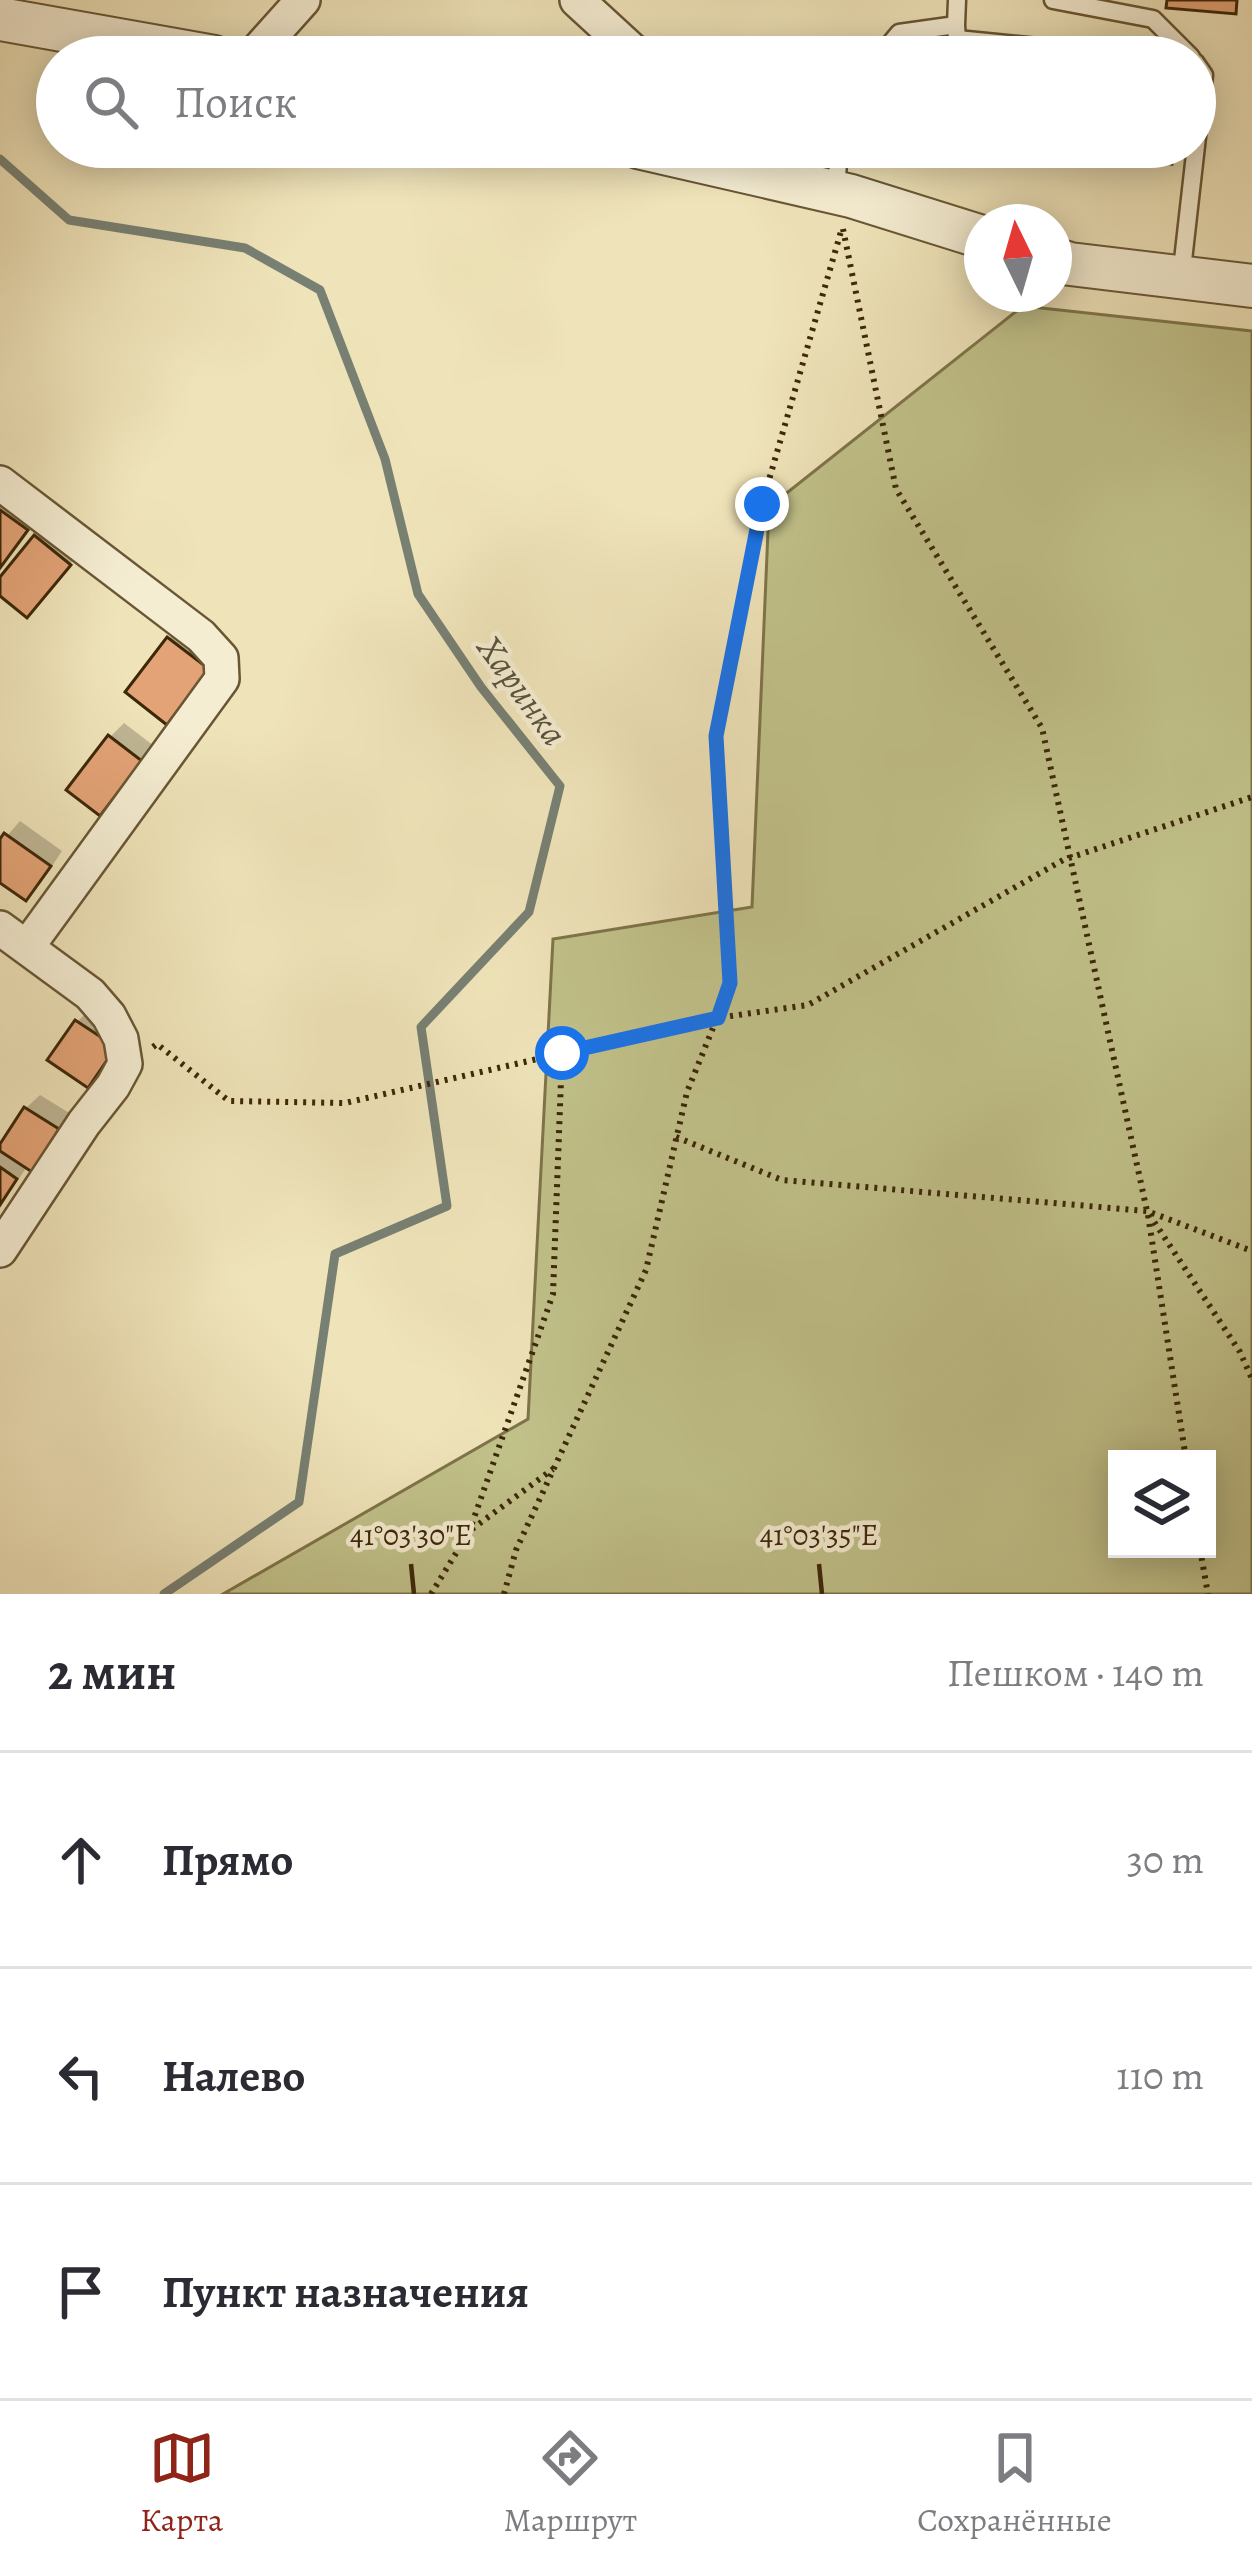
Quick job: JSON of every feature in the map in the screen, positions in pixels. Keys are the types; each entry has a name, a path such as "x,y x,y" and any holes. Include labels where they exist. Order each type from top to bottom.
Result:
{"street":[{"path":"271,36 303,0"},
{"path":"577,0 616,36"},
{"path":"0,19 96,36"},
{"path":"758,168 964,231"},
{"path":"1072,264 1252,286"},
{"path":"0,483 201,636 221,658 222,679 14,938 90,994 121,1039 125,1064 0,1250"}],"lane":[{"path":"957,0 957,36"},
{"path":"1054,0 1154,19 1170,36"},
{"path":"896,36 956,25"},
{"path":"836,192 838,168"},
{"path":"1181,278 1193,168"}],"path":[{"path":"504,1594 515,1550 646,1270 687,1092 730,983 716,736 762,504 843,225 896,489 1042,728 1147,1211 1185,1450"},
{"path":"125,1064 157,1044 229,1102 345,1103 718,1018 808,1005 1070,858 1252,797"},
{"path":"431,1594 469,1532 553,1294 562,1053"},
{"path":"676,1137 782,1180 1147,1211 1252,1251"},
{"path":"1147,1211 1240,1352 1252,1379"},
{"path":"469,1532 554,1468"},
{"path":"1202,1558 1208,1594"}],"green space":[{"path":"1072,311 1252,331 1252,1594 223,1594 528,1419 553,939 752,907 769,507 1015,312"}],"building":[{"path":"1167,0 1237,0 1236,14 1166,8"},
{"path":"0,510 28,530 0,568"},
{"path":"34,535 71,565 27,618 0,596 0,577"},
{"path":"167,637 209,669 167,725 125,692"},
{"path":"108,735 142,761 100,816 66,790"},
{"path":"4,833 51,866 26,901 0,883"},
{"path":"75,1020 116,1047 88,1088 47,1060"},
{"path":"24,1107 59,1129 32,1172 0,1151"},
{"path":"0,1167 17,1179 0,1205"}],"waterway":[{"name":"Харинка","path":"0,159 69,220 245,248 320,290 385,459 418,594 481,687 560,786 529,912 421,1027 447,1206 335,1254 299,1502 164,1594"}],"route":[{"path":"562,1053 718,1018 730,983 716,736 762,504"}]}
